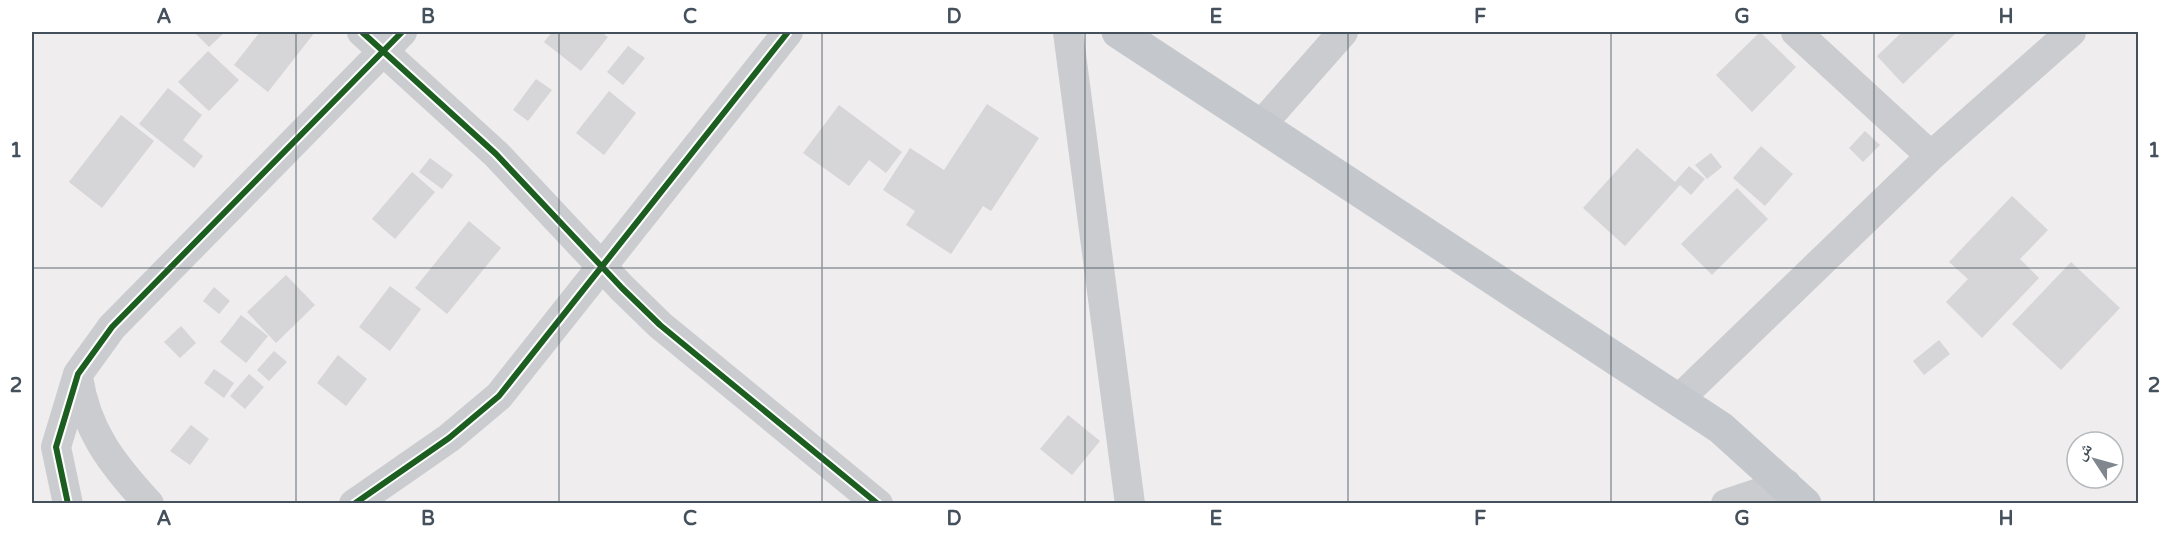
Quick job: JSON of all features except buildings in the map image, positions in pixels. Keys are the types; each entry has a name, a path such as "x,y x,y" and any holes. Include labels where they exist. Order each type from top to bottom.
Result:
{"main road":[{"path":"1118,32 1721,428 1796,494"}],"street":[{"path":"354,504 449,438 499,396 788,32"},
{"path":"1068,32 1130,504"},
{"path":"1261,125 1343,32"},
{"path":"1796,32 1931,156"},
{"path":"1678,400 1931,156 2071,32"},
{"path":"68,504 56,447 78,374 112,327 382,37 660,325 878,504"},
{"path":"78,374 89,424 120,472 148,504"},
{"path":"1726,504 1796,494"}],"cycle path":[{"path":"362,32 496,154 622,288 660,325 878,504"},
{"path":"68,504 56,447 78,374 112,327 402,32"},
{"path":"354,504 449,438 499,396 788,32"}]}
